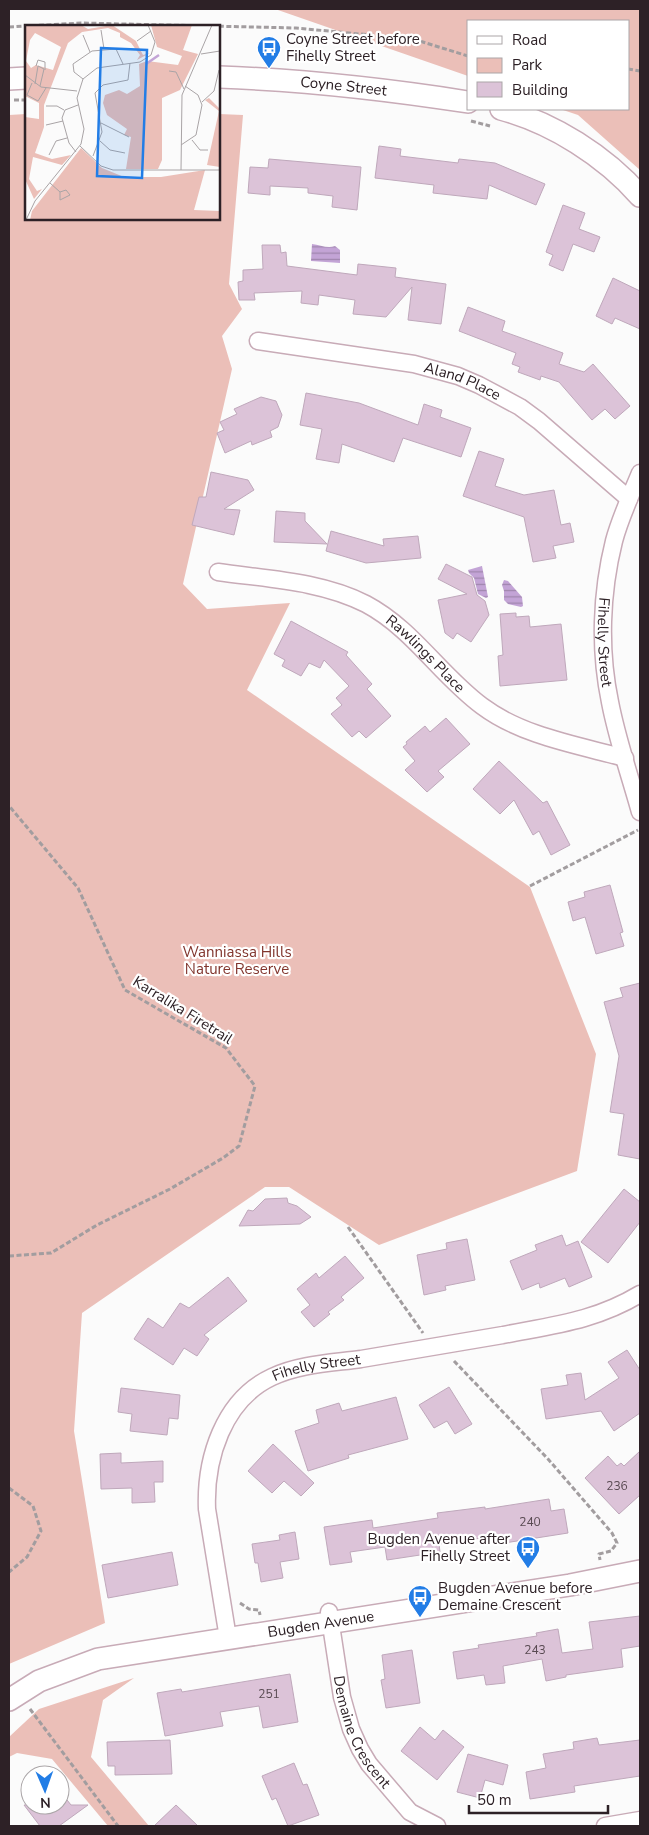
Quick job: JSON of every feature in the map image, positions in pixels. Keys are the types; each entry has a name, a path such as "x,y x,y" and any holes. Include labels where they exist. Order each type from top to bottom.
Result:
{"street":[{"name":"Coyne Street","path":"220,77 350,86 469,111"},
{"path":"9,79 25,78"},
{"path":"498,118 534,120 588,150 615,170 640,196"},
{"name":"Aland Place","path":"258,341 414,364 458,376 520,407 630,499"},
{"name":"Fihelly Street","path":"640,473 614,540 606,583 603,621 606,681 610,703 640,812"},
{"name":"Rawlings Place","path":"218,572 315,585 350,597 367,605 400,626 455,684 484,708 515,725 548,737 625,758"},
{"name":"Fihelly Street","path":"227,1633 207,1509 207,1492 211,1460 222,1429 238,1403 248,1392 272,1377 297,1369 571,1322 605,1312 640,1294"},
{"name":"Bugden Avenue","path":"568,1579 602,1568 640,1562"},
{"name":"Bugden Avenue","path":"12,1693 97,1654 568,1579 640,1572"},
{"name":"Demaine Crescent","path":"330,1617 342,1697 351,1730 360,1749 369,1764 410,1812 437,1826"},
{"path":"612,1826 640,1820"}],"path":[{"path":"38,25 81,22 188,25"},
{"path":"9,27 25,26"},
{"path":"220,26 296,28 412,39 467,56"},
{"path":"9,100 25,100"},
{"path":"469,111 498,118"},
{"name":"Karralika Firetrail","path":"9,1256 51,1253 96,1225 170,1189 223,1158 239,1146 255,1086 226,1048 125,990 78,888 10,807"},
{"path":"530,886 635,832"},
{"path":"348,1227 425,1335"},
{"path":"452,1359 548,1459 612,1533 616,1543 611,1551 599,1554 602,1568"},
{"path":"9,1488 33,1506 41,1532 27,1557 9,1572"},
{"path":"235,1599 249,1609 259,1610"},
{"path":"12,1693 118,1826"}],"green space":[{"path":"275,9 640,9 640,170 578,115 563,110 629,110 629,20 467,20 467,76"},
{"name":"Wanniassa Hills Nature Reserve","path":"25,114 25,220 220,220 220,114 243,115 229,284 242,309 222,336 232,369 183,584 207,609 290,603 247,690 530,887 596,1054 577,1171 379,1245 289,1187 265,1187 82,1313 74,1431 105,1623 9,1664 9,115"},
{"path":"134,1678 103,1700 91,1757 149,1826 108,1826 70,1781 70,1765 57,1765 52,1759 17,1753 9,1757 9,1737 39,1709"}],"shaded area":[{"path":"312,244 327,247 335,246 340,250 340,263 311,261"},
{"path":"482,566 488,597 486,598 478,594 474,578 468,570"},
{"path":"504,580 508,581 522,597 523,606 508,604 504,600 502,585"}],"building":[{"path":"379,146 401,149 400,156 458,163 459,159 495,163 545,184 536,205 489,185 487,199 433,193 434,185 375,178"},
{"path":"269,159 361,167 357,210 332,207 333,196 308,193 308,188 270,186 270,195 248,193 250,167 268,168"},
{"path":"563,205 585,213 579,229 600,237 594,252 573,244 563,271 549,265 553,255 546,252"},
{"path":"262,245 280,245 281,253 286,252 287,266 357,275 358,264 396,268 395,277 446,284 441,324 408,320 412,287 386,317 353,314 355,300 319,295 318,305 301,303 302,291 254,293 255,300 239,300 238,282 243,281 243,270 263,269"},
{"path":"613,278 640,291 640,329 615,318 612,324 596,316"},
{"path":"468,307 505,321 502,331 563,353 559,364 584,372 593,364 630,406 615,419 605,409 592,420 559,382 541,376 540,380 518,372 520,367 512,364 516,353 459,331"},
{"path":"306,393 359,403 418,425 424,404 442,410 440,417 471,428 461,457 403,438 394,462 342,444 339,463 316,459 322,429 300,425"},
{"path":"261,397 276,401 282,415 278,427 270,431 272,437 252,445 251,441 225,453 217,433 224,430 220,422 237,414 234,409"},
{"path":"479,451 504,459 495,486 524,495 554,490 561,525 570,523 574,542 553,546 556,558 533,562 524,517 463,496"},
{"path":"211,472 248,480 254,490 224,509 240,510 234,535 192,525 199,497 206,497"},
{"path":"276,511 305,513 305,521 327,544 274,542"},
{"path":"331,531 384,546 383,539 418,536 421,558 366,563 326,551"},
{"path":"446,564 472,577 477,595 485,601 489,615 471,642 457,633 453,639 445,633 438,600 467,594 438,579"},
{"path":"516,613 516,617 529,616 530,627 561,624 567,680 500,686 498,656 503,655 500,614"},
{"path":"291,621 348,652 346,655 372,684 367,689 391,716 366,738 359,731 352,737 331,714 342,705 336,698 349,686 324,660 320,668 309,663 301,676 282,666 285,660 274,654"},
{"path":"446,718 470,744 438,771 444,777 427,792 405,770 415,761 403,747 407,744 406,742 425,726 430,732"},
{"path":"499,761 543,803 547,801 570,845 551,855 539,831 533,835 514,800 500,814 473,789"},
{"path":"610,885 623,932 620,933 624,946 596,954 585,917 573,921 568,902 585,897 584,892"},
{"path":"640,983 640,1159 618,1155 624,1114 610,1112 619,1056 604,1002 623,997 620,988"},
{"path":"624,1189 640,1202 640,1222 608,1263 581,1242"},
{"path":"287,1198 288,1203 297,1206 311,1217 300,1224 239,1226 248,1210 253,1211 265,1199"},
{"path":"562,1235 566,1246 578,1241 592,1277 569,1287 565,1278 540,1288 539,1283 522,1290 510,1261 537,1250 535,1245"},
{"path":"467,1239 475,1280 445,1286 446,1290 424,1295 417,1255 447,1249 446,1243"},
{"path":"345,1256 364,1278 341,1297 344,1300 328,1312 330,1314 314,1327 301,1312 310,1305 297,1289 316,1273 319,1278"},
{"path":"228,1277 247,1301 204,1335 209,1339 197,1356 184,1348 173,1365 134,1339 148,1318 163,1328 180,1303 189,1308"},
{"path":"627,1350 640,1370 640,1413 614,1431 601,1411 546,1419 541,1389 568,1385 566,1375 581,1373 585,1400 619,1378 608,1362"},
{"path":"449,1387 472,1424 455,1434 447,1421 434,1428 419,1405"},
{"path":"121,1388 180,1395 178,1419 169,1418 167,1435 130,1431 132,1414 118,1412"},
{"path":"396,1397 408,1439 348,1455 349,1458 308,1471 295,1431 319,1423 316,1410 339,1403 342,1411"},
{"path":"273,1444 314,1483 301,1496 284,1481 272,1493 248,1471"},
{"path":"640,1451 640,1495 619,1514 585,1478 608,1456 617,1466 621,1463 624,1466"},
{"path":"121,1453 121,1463 163,1461 163,1482 154,1482 155,1502 132,1503 132,1488 101,1489 100,1454"},
{"path":"549,1499 551,1511 564,1509 568,1533 498,1544 496,1536 439,1544 440,1552 387,1560 385,1547 350,1552 352,1562 330,1565 324,1527 372,1520 373,1528 438,1518 437,1513 485,1507 485,1509"},
{"path":"295,1532 299,1559 280,1562 283,1578 261,1582 252,1544 280,1540 279,1535"},
{"path":"172,1552 178,1585 108,1598 102,1565"},
{"path":"640,1616 640,1646 621,1649 623,1667 566,1675 566,1677 546,1681 542,1659 503,1666 505,1683 486,1685 484,1675 457,1679 453,1652 479,1648 478,1645 537,1636 536,1633 558,1629 562,1653 593,1649 589,1622"},
{"path":"412,1650 420,1703 386,1708 381,1680 385,1679 382,1655"},
{"path":"290,1674 298,1722 263,1728 259,1706 220,1712 223,1726 165,1736 157,1693 181,1689 182,1692"},
{"path":"420,1727 435,1740 443,1730 464,1747 437,1780 401,1751"},
{"path":"597,1738 599,1745 640,1740 640,1776 574,1786 575,1792 530,1799 526,1772 546,1768 543,1754 574,1749 573,1742"},
{"path":"170,1740 172,1774 115,1775 115,1766 108,1766 107,1742"},
{"path":"468,1754 508,1765 503,1785 485,1780 480,1798 457,1792"},
{"path":"294,1763 303,1785 307,1784 319,1815 288,1826 276,1798 272,1800 262,1776"},
{"path":"70,1804 88,1805 59,1826 40,1826 32,1815 70,1815"},
{"path":"176,1805 198,1826 154,1826"}],"place":[{"name":"Coyne Street before Fihelly Street","path":"269,69"},
{"name":"Bugden Avenue after Fihelly Street","path":"528,1569"},
{"name":"Bugden Avenue before Demaine Crescent","path":"420,1618"}]}
